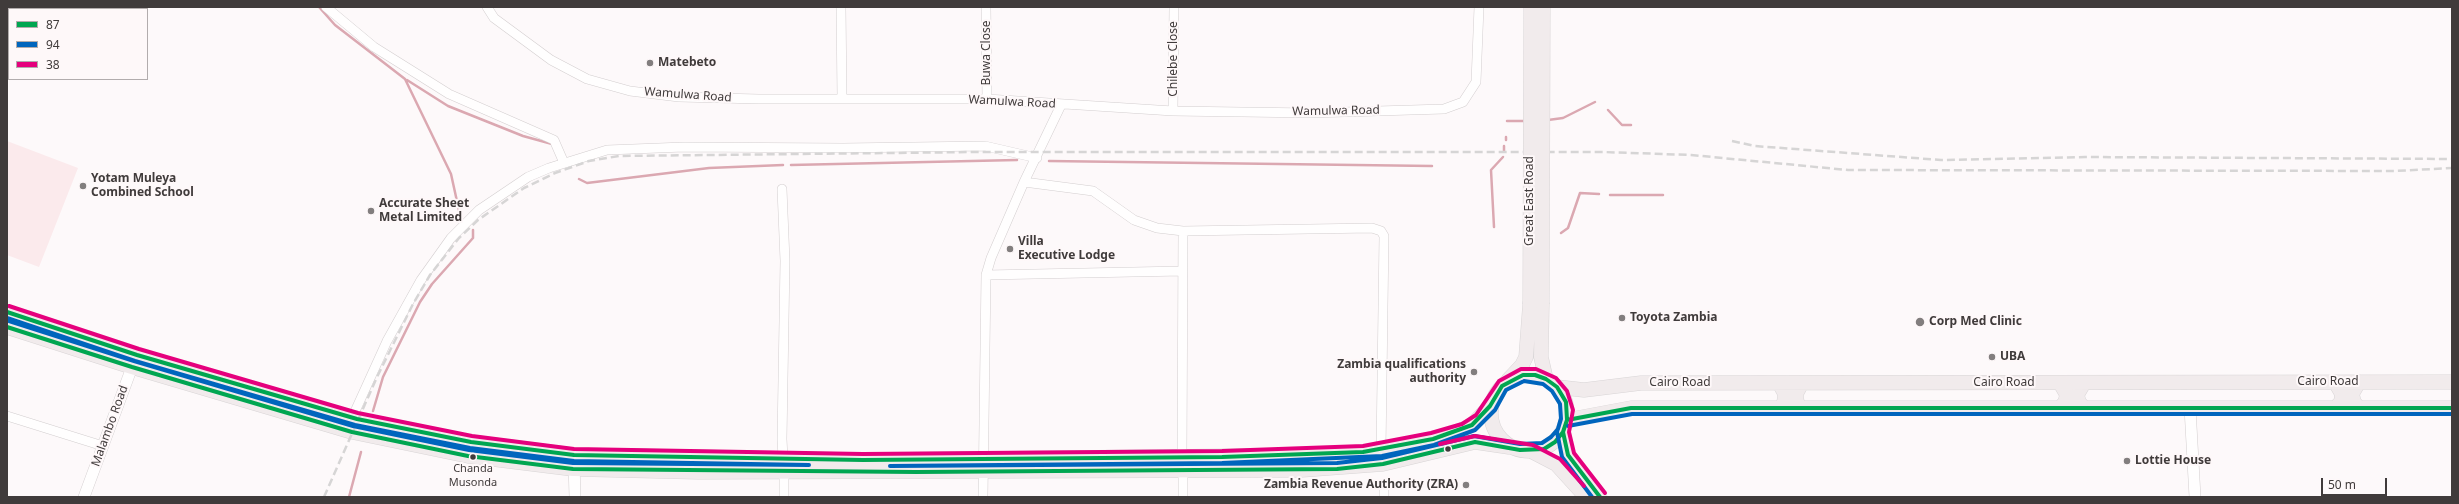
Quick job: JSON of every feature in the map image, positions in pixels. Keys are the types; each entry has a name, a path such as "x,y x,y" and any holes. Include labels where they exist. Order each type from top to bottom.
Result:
{"main road":[{"name":"Great East Road","path":"1531,7 1536,304 1541,358 1552,383"},
{"name":"Great East Road","path":"1502,386 1524,362 1536,304 1543,7"},
{"path":"7,312 134,361 365,435 468,456 574,462 784,465 1182,464 1337,469 1383,464 1474,442 1532,451 1556,464 1586,497"},
{"path":"7,327 352,418 574,462"},
{"path":"1182,464 1381,450 1452,434 1472,425 1490,406 1502,386 1512,379 1523,375 1535,376 1552,383 1566,402 1565,426 1568,455 1574,465 1600,497"},
{"path":"2060,382 2067,394 2065,402 2060,408"},
{"path":"2084,382 2077,395 2079,402 2084,408"},
{"path":"2335,408 2341,402 2342,394 2336,382"},
{"path":"2359,382 2352,394 2354,402 2359,408"},
{"name":"Cairo Road","path":"1552,383 1584,390 1641,383 2452,382"},
{"path":"1779,383 1785,394 1784,403 1779,408"},
{"path":"1802,383 1796,394 1797,403 1802,408"},
{"path":"1490,406 1490,418 1493,429 1500,439 1509,447"},
{"path":"1532,451 1544,449 1555,442 1565,426 1631,408 2452,408"},
{"path":"784,465 838,471 983,465"}],"street":[{"path":"326,7 374,47 449,94 554,140 564,163"},
{"name":"Wamulwa Road","path":"487,7 494,18 551,60 586,79 608,86 679,97 759,100 842,98 987,99 1173,111 1310,112 1444,109 1463,102 1476,82 1479,7"},
{"path":"841,7 842,98"},
{"name":"Buwa Close","path":"986,7 987,99"},
{"name":"Chilebe Close","path":"1173,111 1174,7"},
{"path":"983,497 986,275 991,258 1024,182 1037,158 1061,104"},
{"path":"352,418 387,341 421,280 451,238 479,210 528,177 564,163 607,150 684,146 843,148 984,146 1037,158"},
{"path":"1024,182 1093,191 1134,220 1144,224 1183,231 1372,228 1381,231 1384,236 1381,450"},
{"path":"782,189 785,261 784,497"},
{"path":"1183,231 1183,497"},
{"path":"986,275 1182,271"},
{"name":"Malambo Road","path":"84,497 134,361"},
{"path":"2190,408 2195,497"},
{"path":"7,416 103,446"},
{"path":"574,462 575,497"},
{"path":"1384,486 1384,497"}],"shaded area":[{"path":"7,141 78,168 39,267 7,255"}],"waterway":[{"path":"319,7 335,25 405,79 451,174 460,215"},
{"path":"407,80 448,106 523,136 552,144"},
{"path":"1548,120 1563,118 1595,102"},
{"path":"1608,110 1622,125 1631,125"},
{"path":"1507,121 1527,121"},
{"path":"1504,146 1504,151"},
{"path":"1494,227 1491,170 1503,157"},
{"path":"791,165 1017,160"},
{"path":"1049,161 1432,166"},
{"path":"579,179 587,183 709,168 783,165"},
{"path":"1561,233 1568,228 1580,193 1599,194"},
{"path":"1610,195 1663,195"},
{"path":"373,411 383,377 420,302 432,284 473,238 473,230"},
{"path":"349,497 361,452"}],"railway":[{"path":"1732,141 1755,146 1941,160 2085,157 2452,159"},
{"path":"324,497 377,377 413,304 430,275 459,238 478,220 524,188 555,173 589,161 619,156 977,152 1603,152 1691,155 1848,170 2395,171 2452,168"}],"transit line":[{"name":"38","path":"9,306 139,349 358,413 472,436 574,449 863,454 1222,451 1363,446 1431,433 1462,424 1476,415 1499,381 1521,369 1536,369 1556,378 1567,391 1573,410 1569,432 1574,453 1605,493"},
{"name":"87","path":"7,312 137,355 357,419 471,442 574,455 863,460 1222,457 1363,452 1433,439 1472,425 1490,406 1502,386 1523,375 1535,375 1546,379 1557,387 1566,402 1567,420 1563,432 1555,442 1544,449 1520,450 1475,442 1383,464 1337,469 916,472 573,469 468,456 352,432 132,367 7,327"},
{"name":"94","path":"7,318 135,361 355,425 470,448 574,461 809,465 573,463 469,450 353,426 134,361 9,321"},
{"name":"94","path":"1524,381 1543,384 1552,391 1560,404 1561,419 1558,429 1551,437 1542,443 1520,444 1474,436 1382,458 1337,463 890,466 1222,463 1382,456 1434,445 1475,430 1495,410 1506,390 1524,381"},
{"name":"87","path":"1567,420 1631,408 2452,408"},
{"name":"94","path":"1568,426 1632,414 2452,414"},
{"name":"94","path":"1561,418 1557,432 1562,457 1592,497"},
{"name":"87","path":"1567,420 1563,432 1568,455 1600,497"},
{"name":"38","path":"1440,444 1475,436 1533,445 1560,459 1584,486"}],"place":[{"name":"Matebeto","path":"650,63"},
{"name":"Yotam Muleya Combined School","path":"83,186"},
{"name":"Accurate Sheet Metal Limited","path":"371,211"},
{"name":"Villa Executive Lodge","path":"1010,249"},
{"name":"Toyota Zambia","path":"1622,318"},
{"name":"Corp Med Clinic","path":"1920,322"},
{"name":"UBA","path":"1992,357"},
{"name":"Zambia qualifications authority","path":"1474,372"},
{"name":"Chanda Musonda","path":"473,457"},
{"name":"Lottie House","path":"2127,461"},
{"name":"Zambia Revenue Authority (ZRA)","path":"1466,485"}]}
